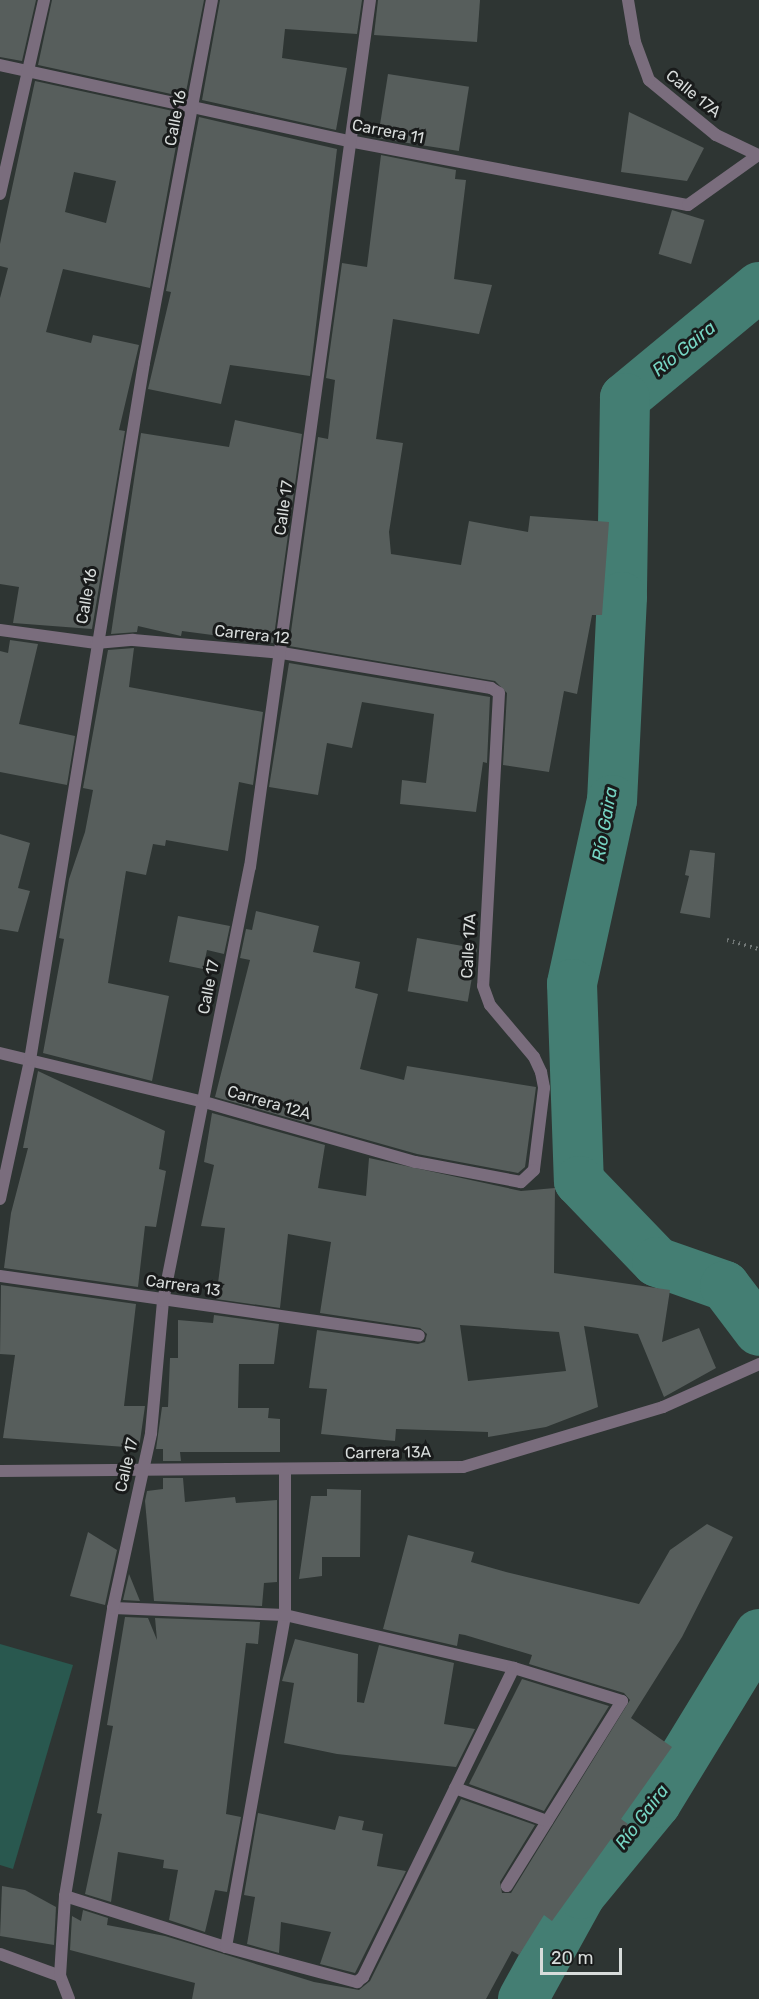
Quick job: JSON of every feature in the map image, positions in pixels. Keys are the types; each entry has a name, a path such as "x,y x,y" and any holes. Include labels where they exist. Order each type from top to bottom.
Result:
{"street":[{"path":"0,194 44,0"},
{"name":"Calle 16","path":"0,1199 30,1060 96,643 144,363 195,106 212,0"},
{"name":"Calle 17","path":"60,1976 65,1896 113,1608 151,1434 163,1301 250,867 282,653 349,141 370,0"},
{"name":"Calle 17A","path":"628,0 635,42 649,80 716,135 758,155"},
{"name":"Carrera 11","path":"0,65 349,141 674,205 688,205 758,155"},
{"name":"Carrera 12","path":"0,630 96,643 133,640 282,653 491,688 499,693"},
{"name":"Calle 17A","path":"499,693 483,986 490,1005 534,1057 544,1088 534,1170 528,1178"},
{"name":"Carrera 12A","path":"0,1053 204,1102 407,1160 491,1179 521,1182 528,1178"},
{"name":"Carrera 13","path":"0,1276 163,1301 362,1326 419,1336"},
{"name":"Carrera 13A","path":"0,1471 141,1473 463,1467 663,1407 758,1364"},
{"path":"226,1947 285,1615 285,1471"},
{"path":"113,1608 285,1615 514,1668 622,1701 507,1886"},
{"path":"65,1896 226,1947 357,1982 363,1977 514,1668"},
{"path":"455,1788 547,1821"},
{"path":"0,1954 60,1976 69,1999"}],"path":[{"path":"727,940 759,949"}],"green space":[{"path":"0,1644 73,1665 13,1869 0,1865"}],"building":[{"path":"0,0 36,0 22,61 0,57"},
{"path":"52,0 204,0 185,97 38,65"},
{"path":"220,0 362,0 357,34 285,29 282,58 347,68 336,130 202,100"},
{"path":"378,0 480,0 477,42 374,35"},
{"path":"388,74 469,87 459,151 378,138"},
{"path":"35,81 182,113 150,288 63,269 46,332 91,343 93,335 139,345 119,430 125,431 92,629 13,623 19,587 0,584 0,298 8,268 0,266 0,244","holes":["74,172 116,181 106,223 65,212"]},
{"path":"629,112 704,148 687,181 621,172"},
{"path":"199,117 337,149 310,376 230,365 221,404 148,389 171,292 166,291"},
{"path":"381,155 456,170 455,179 466,180 454,279 492,285 479,334 393,319 376,439 403,443 389,532 391,554 461,565 469,521 528,532 530,516 609,522 602,615 592,615 577,694 564,691 549,772 503,765 507,693 495,681 289,646 318,437 328,439 335,380 326,378 342,263 367,267"},
{"path":"672,210 705,220 691,264 659,254"},
{"path":"235,420 302,434 273,643 182,631 181,636 138,626 137,632 111,634 141,433 229,447"},
{"path":"10,640 38,644 19,724 75,736 67,785 0,772 0,651 8,653"},
{"path":"134,648 129,687 263,712 253,785 239,782 228,851 166,840 165,846 153,844 146,875 126,871 108,983 169,996 152,1081 43,1053 64,939 59,938 69,879 85,832 93,790 83,788 108,650"},
{"path":"289,663 490,697 487,763 483,762 476,812 400,804 402,780 426,783 434,714 362,702 352,748 327,743 318,795 269,787"},
{"path":"0,834 30,843 18,888 30,891 18,932 0,929"},
{"path":"690,850 715,853 710,918 680,913 689,876 685,875"},
{"path":"256,911 319,926 313,952 360,962 355,988 378,994 360,1069 404,1080 407,1066 536,1087 525,1167 518,1173 417,1154 215,1097 250,960 240,958 246,929 252,930"},
{"path":"178,916 230,926 224,954 207,950 203,969 169,962"},
{"path":"417,938 477,949 468,1002 408,991"},
{"path":"38,1071 165,1131 159,1169 166,1171 156,1227 145,1226 138,1287 4,1268 11,1213 28,1148 23,1148"},
{"path":"212,1113 325,1145 318,1188 366,1196 369,1158 521,1191 555,1188 554,1273 670,1290 662,1342 699,1328 716,1368 664,1397 638,1334 584,1326 598,1407 546,1427 488,1437 488,1432 396,1429 395,1441 321,1434 327,1389 309,1388 317,1330 418,1344 425,1342 427,1334 420,1328 320,1313 331,1242 288,1234 280,1308 216,1299 225,1228 201,1226 214,1165 204,1162","holes":["460,1325 559,1332 566,1371 468,1381"]},
{"path":"1,1285 136,1304 124,1406 145,1406 139,1448 3,1438 15,1355 0,1354"},
{"path":"214,1315 279,1324 274,1364 239,1364 238,1408 269,1408 268,1418 280,1419 280,1452 180,1452 181,1461 163,1461 163,1449 156,1449 162,1407 168,1407 170,1358 178,1358 178,1320 213,1323"},
{"path":"163,1478 183,1478 185,1502 235,1497 236,1503 277,1500 277,1582 264,1583 262,1606 154,1601 145,1501 147,1491 163,1489"},
{"path":"327,1489 361,1490 360,1557 322,1557 322,1576 299,1579 311,1496 327,1496"},
{"path":"707,1524 733,1537 682,1637 631,1718 672,1747 621,1819 628,1824 616,1843 611,1839 552,1921 544,1915 519,1955 512,1951 486,1999 192,1999 195,1983 70,1950 72,1916 81,1921 83,1910 108,1918 107,1925 165,1936 314,1982 359,1990 370,1981 461,1799 535,1825 500,1882 502,1893 511,1893 630,1700 624,1693 529,1664 532,1655 465,1635 459,1634 457,1646 383,1629 408,1535 474,1552 471,1562 639,1604 670,1550"},
{"path":"88,1532 117,1550 105,1605 70,1596"},
{"path":"129,1574 140,1601 123,1600"},
{"path":"125,1617 148,1618 157,1640 155,1618 260,1622 258,1644 246,1643 226,1814 241,1817 227,1892 215,1890 205,1932 169,1920 178,1870 163,1868 164,1860 118,1852 111,1902 85,1894 102,1814 97,1813 113,1726 107,1725"},
{"path":"295,1639 358,1654 357,1702 364,1703 379,1645 454,1663 444,1724 475,1729 456,1767 337,1754 284,1743 294,1683 282,1681"},
{"path":"522,1679 609,1706 544,1811 469,1784"},
{"path":"258,1813 335,1830 339,1816 364,1821 362,1830 383,1834 377,1866 406,1871 355,1973 320,1964 331,1932 281,1922 279,1953 247,1944 255,1897 244,1895"},
{"path":"2,1886 25,1890 56,1907 54,1945 0,1936"}],"waterway":[{"name":"Río Gaira","path":"759,287 625,398 622,597 612,800 572,984 579,1181 657,1262 725,1286 759,1331"},
{"name":"Río Gaira","path":"523,1999 581,1894 656,1803 759,1634"}]}
